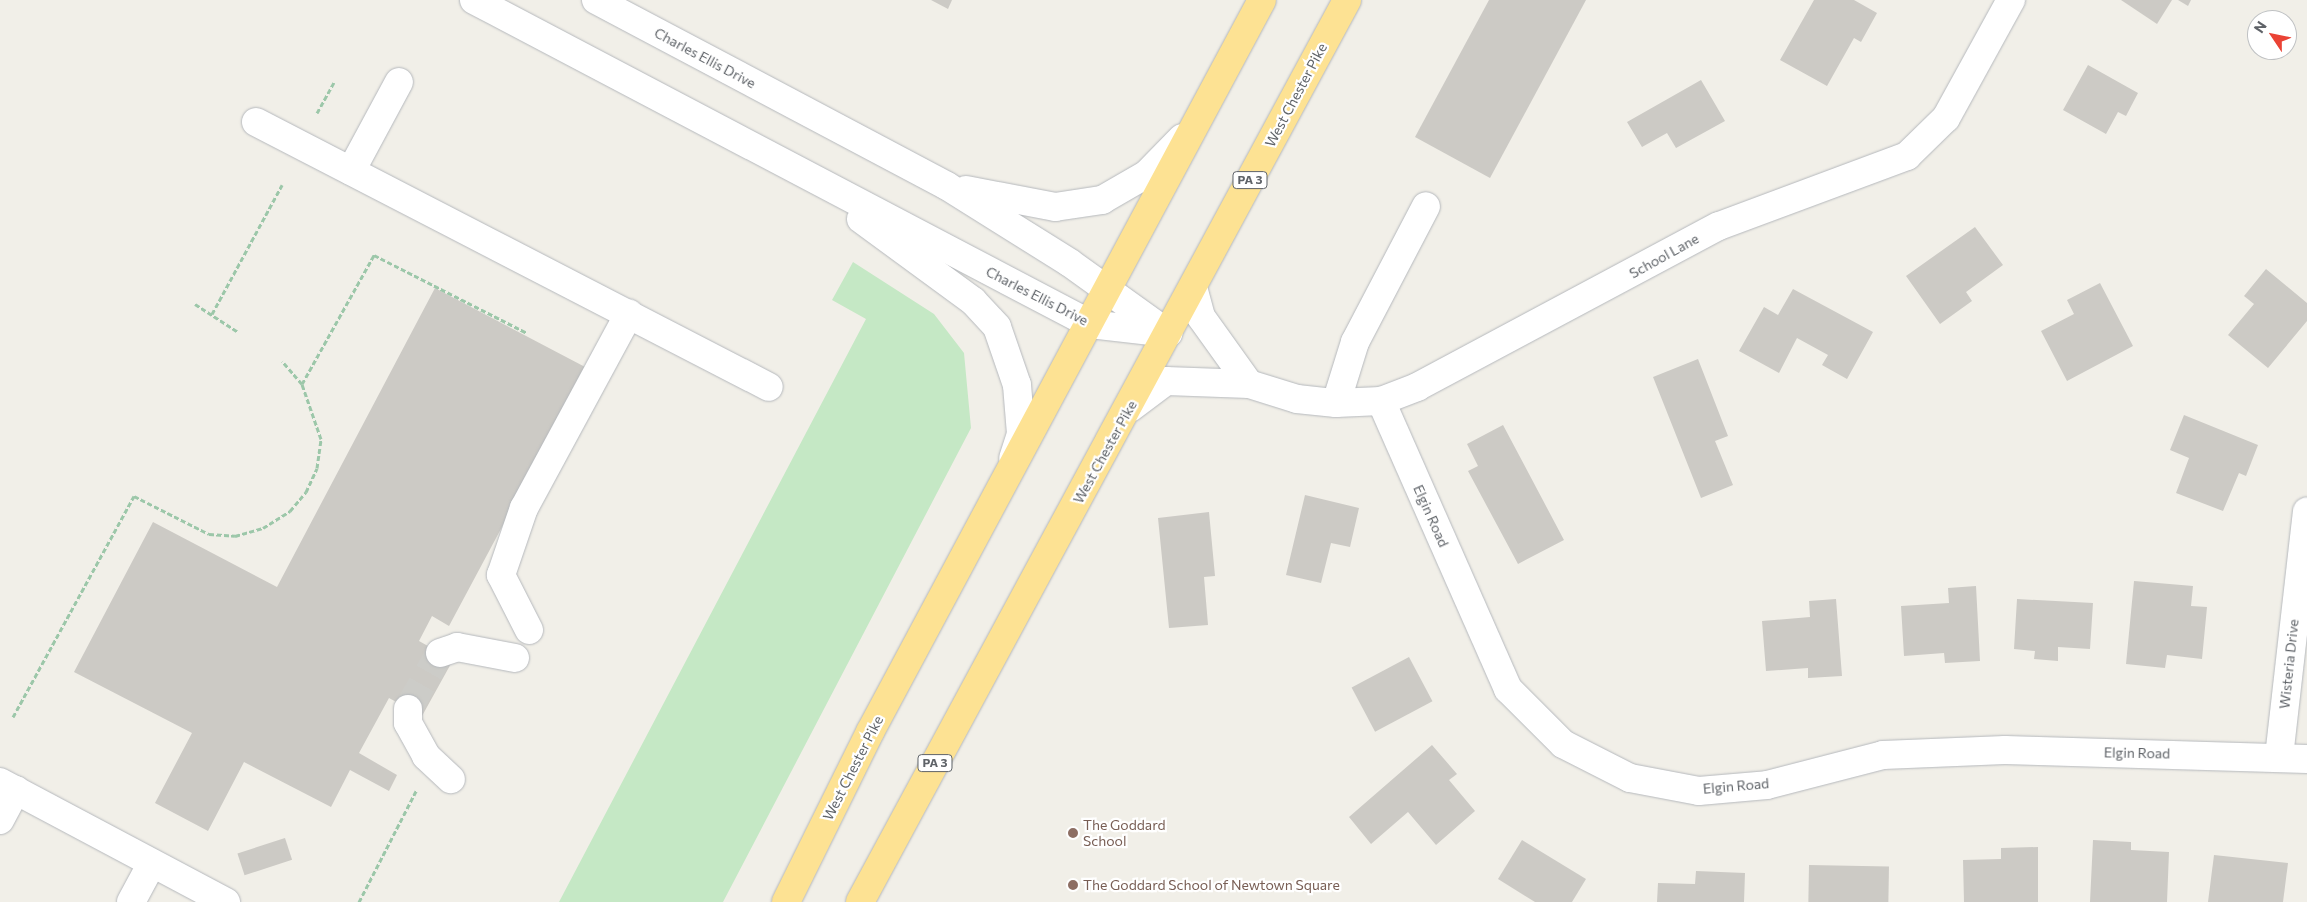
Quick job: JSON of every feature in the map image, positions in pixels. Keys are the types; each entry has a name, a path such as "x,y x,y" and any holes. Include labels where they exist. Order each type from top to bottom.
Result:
{"highway":[{"name":"West Chester Pike","path":"786,902 1007,475 1090,324 1262,0"},
{"name":"West Chester Pike","path":"860,902 1130,408 1168,333 1347,0"}],"street":[{"name":"Charles Ellis Drive","path":"474,0 1090,324 1168,333"},
{"name":"Charles Ellis Drive","path":"596,0 947,186 1108,290 1168,333"},
{"name":"School Lane","path":"1130,408 1166,381 1249,384 1297,399 1336,403 1381,401 1417,387 1719,226 1907,156 1946,118 2011,0"},
{"path":"351,171 399,82"},
{"name":"Charles Ellis Drive","path":"947,186 1055,207 1102,200 1169,156 1208,101"},
{"path":"256,122 769,387"},
{"name":"Charles Ellis Drive","path":"785,164 973,301 997,327 1012,362 1020,412 1021,434 1007,475"},
{"path":"1336,403 1355,342 1426,206"},
{"path":"1193,287 1202,317 1216,342 1249,384"},
{"path":"529,630 502,576 524,508 629,314"},
{"name":"Elgin Road","path":"1381,401 1508,689 1563,744 1630,778 1699,791 1767,785 1883,755 2005,750 2307,759"},
{"name":"Wisteria Drive","path":"2279,757 2307,512"},
{"path":"440,653 457,647 515,658"},
{"path":"408,709 408,723 426,756 450,779"},
{"path":"0,820 8,786 226,902"},
{"path":"131,902 152,863"}],"path":[{"path":"317,113 334,82"},
{"path":"212,314 282,185"},
{"path":"302,384 374,255 527,333"},
{"path":"195,304 238,332"},
{"path":"14,717 134,496 208,534 235,536 254,531 290,512 317,468 321,439 302,384 282,361"},
{"path":"359,902 420,784"}],"green space":[{"path":"853,262 934,314 964,353 971,428 723,902 559,902 866,319 832,300"}],"building":[{"path":"931,0 952,0 948,9"},
{"path":"1489,0 1586,0 1490,178 1415,137"},
{"path":"1814,0 1854,0 1877,13 1861,42 1854,38 1827,86 1780,60"},
{"path":"2121,0 2172,0 2157,24"},
{"path":"2178,0 2191,0 2188,6"},
{"path":"2088,65 2138,93 2126,116 2118,112 2106,134 2063,110"},
{"path":"1701,80 1725,121 1676,148 1667,133 1642,147 1627,122"},
{"path":"1975,227 2003,265 1966,292 1972,301 1940,324 1906,276"},
{"path":"2266,269 2307,303 2307,321 2268,368 2228,335 2254,304 2244,296"},
{"path":"2100,283 2133,346 2067,381 2041,331 2074,314 2067,300"},
{"path":"435,288 587,368 449,626 432,616 419,641 453,660 422,716 389,698 359,753 397,775 389,791 350,770 331,807 244,762 208,831 155,803 192,733 74,672 153,522 277,587"},
{"path":"1793,289 1873,332 1847,379 1822,365 1828,355 1797,338 1779,373 1739,351 1764,307 1778,315"},
{"path":"1698,359 1728,436 1715,441 1733,485 1701,498 1653,377"},
{"path":"2184,415 2258,445 2246,476 2239,473 2223,511 2176,493 2189,458 2170,450"},
{"path":"1503,425 1564,540 1518,564 1468,471 1478,466 1467,444"},
{"path":"1305,495 1359,508 1350,547 1331,543 1321,583 1286,575"},
{"path":"1209,512 1215,576 1204,577 1208,625 1169,628 1158,518"},
{"path":"2134,581 2193,586 2191,606 2207,607 2202,659 2167,655 2165,668 2126,664"},
{"path":"1976,586 1980,661 1945,663 1944,653 1904,656 1901,606 1949,603 1948,588"},
{"path":"1836,599 1842,676 1808,678 1808,668 1766,671 1762,621 1810,617 1809,601"},
{"path":"2017,599 2093,603 2090,649 2058,647 2058,661 2034,659 2035,651 2014,649"},
{"path":"1409,657 1432,701 1375,732 1352,688"},
{"path":"1432,745 1457,774 1449,780 1475,811 1436,845 1408,812 1371,844 1349,817"},
{"path":"285,838 292,860 245,875 237,853"},
{"path":"1522,840 1586,879 1572,902 1535,902 1498,879"},
{"path":"2093,840 2131,842 2131,850 2169,852 2167,902 2090,902"},
{"path":"2038,847 2038,902 1964,902 1963,860 2001,859 2001,848"},
{"path":"2214,855 2288,863 2283,902 2208,902"},
{"path":"1809,865 1889,866 1888,902 1808,902"},
{"path":"1696,871 1745,873 1744,902 1657,902 1658,883 1695,884"}],"tunnel":[{"path":"408,709 440,653"}],"place":[{"name":"The Goddard School","path":"1073,833"},
{"name":"The Goddard School of Newtown Square","path":"1073,885"}]}
